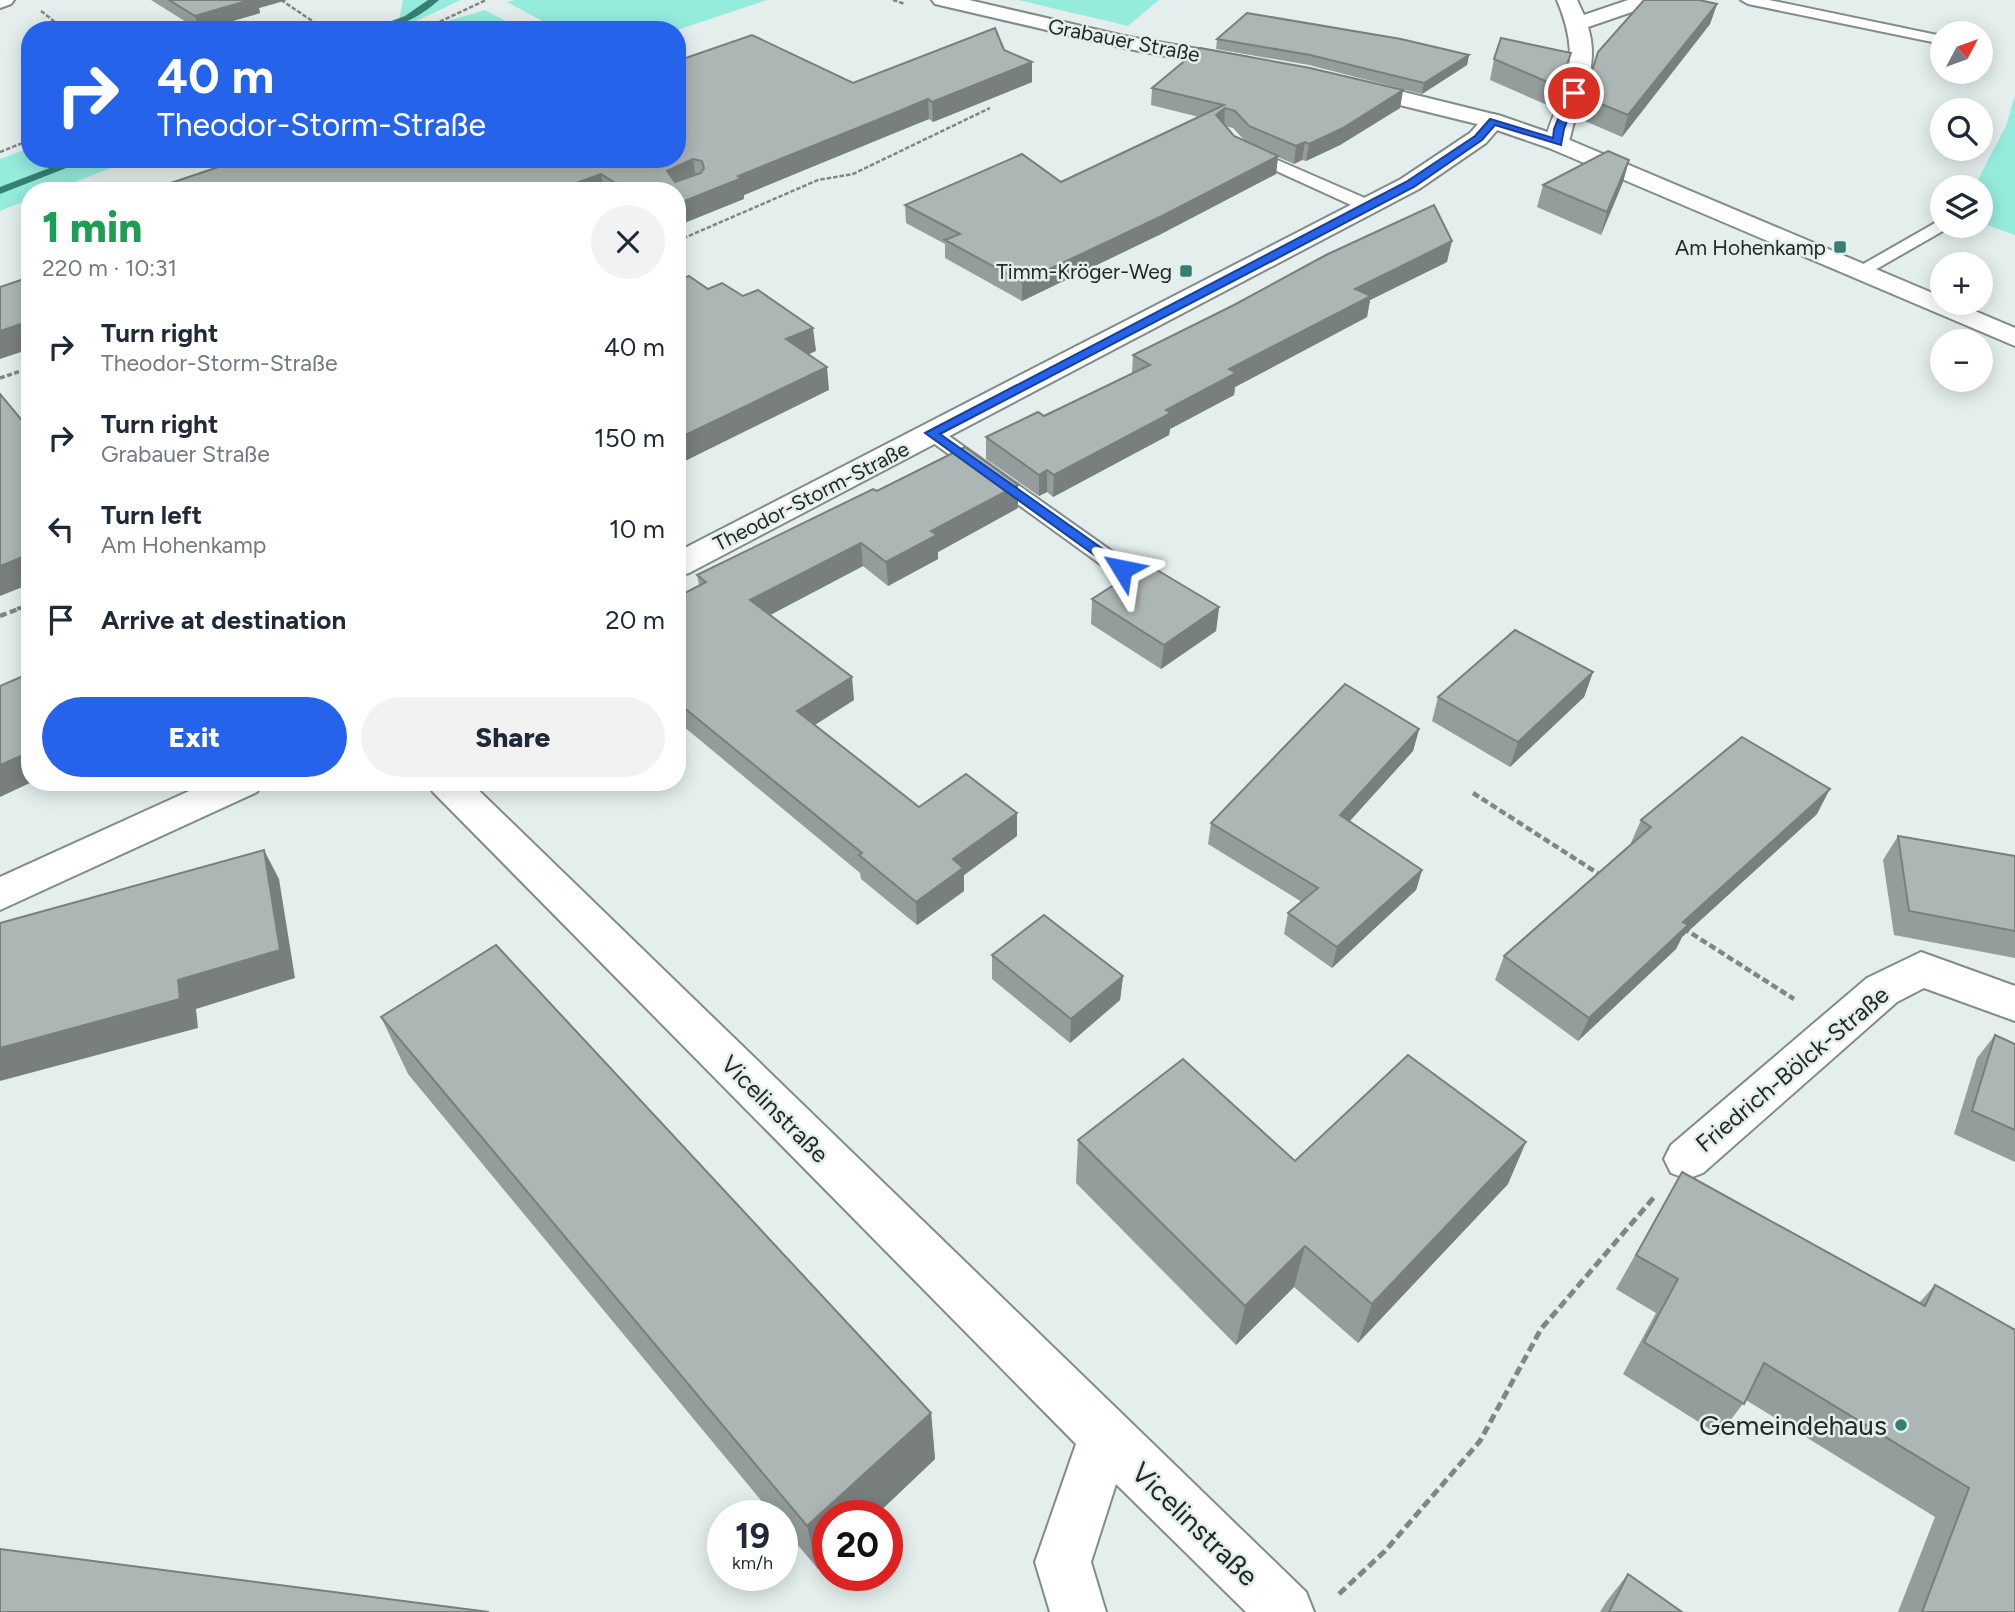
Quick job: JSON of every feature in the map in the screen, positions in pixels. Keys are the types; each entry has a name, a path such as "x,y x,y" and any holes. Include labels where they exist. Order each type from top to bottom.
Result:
{"street":[{"name":"Grabauer Straße","path":"942,0 1124,42 1269,68"},
{"path":"1558,143 1559,129 1574,93 1584,57 1578,24 1567,0"},
{"path":"1578,24 1640,1"},
{"path":"1334,82 1493,121 1558,143 2015,338"},
{"name":"Theodor-Storm-Straße","path":"686,561 1368,206 1421,177 1478,138 1493,121"},
{"path":"0,894 224,791"},
{"name":"Vicelinstraße","path":"455,791 1105,1436 1308,1608"},
{"name":"Friedrich-Bölck-Straße","path":"1687,1159 1882,990 1921,969 2015,1004"},
{"name":"Vicelinstraße","path":"1078,1612 1063,1562 1105,1436"}],"lane":[{"path":"1748,0 1930,38"},
{"path":"1229,141 1240,149 1368,206"},
{"path":"1860,271 1930,232"},
{"path":"932,433 1122,569"}],"path":[{"path":"281,0 313,21"},
{"path":"441,21 486,0"},
{"path":"36,7 54,21"},
{"path":"686,237 818,180 853,174 990,108"},
{"path":"0,152 21,144"},
{"path":"0,378 21,371"},
{"path":"0,616 21,608"},
{"path":"1473,793 1610,881"},
{"path":"1679,925 1839,1028"},
{"path":"1308,1608 1385,1551 1480,1441 1541,1329 1687,1159"}],"green space":[{"path":"403,0 461,0 416,21 399,21"},
{"path":"767,0 686,27 686,21 542,21 507,2"},
{"path":"1018,0 1159,0 1128,26"},
{"path":"485,10 505,21 448,21"},
{"path":"2015,95 2015,235 1993,227 1993,175 1980,175 1988,161 1993,161 1993,151 2006,126"},
{"path":"21,151 21,168 111,168 75,182 21,182 21,203 0,211 0,159"}],"building":[{"path":"169,0 250,0 195,16"},
{"path":"1644,0 1699,0 1717,4 1628,115 1584,97 1598,52"},
{"path":"1247,13 1401,39 1469,55 1424,83 1310,55 1217,39"},
{"path":"995,28 1004,50 1032,62 932,102 928,99 738,176 742,178 686,200 686,182 675,182 701,173 704,168 702,161 693,159 686,162 686,58 752,35 853,83"},
{"path":"1501,38 1571,53 1559,87 1494,59"},
{"path":"1200,48 1310,68 1403,90 1343,128 1309,144 1305,142 1296,146 1249,126 1235,111 1225,108 1216,115 1234,136 1278,156 1162,216 1022,282 945,240 960,234 905,205 1022,154 1061,182 1224,105 1152,88"},
{"path":"1608,151 1629,160 1607,212 1543,185"},
{"path":"215,168 674,168 667,171 675,182 614,182 601,174 579,182 174,182"},
{"path":"1434,205 1452,241 1355,289 1371,296 1229,369 1236,373 1166,410 1171,413 1054,475 1047,470 1039,475 986,437 1038,412 1044,416 1150,365 1133,355 1326,255"},
{"path":"689,276 708,289 722,283 743,296 758,290 813,328 786,339 827,367 686,435 686,277"},
{"path":"21,280 21,324 0,331 0,287"},
{"path":"0,394 21,419 21,558 0,566"},
{"path":"965,447 1018,485 931,531 937,535 886,562 861,543 750,600 852,677 797,711 919,807 966,774 1017,813 953,859 963,868 916,902 859,855 862,853 686,709 686,592 706,582 697,575 873,489 877,491"},
{"path":"1147,564 1219,607 1164,645 1092,599"},
{"path":"1515,630 1593,672 1518,742 1438,697"},
{"path":"21,677 21,756 0,765 0,686"},
{"path":"1345,684 1419,729 1340,815 1422,870 1337,947 1288,913 1318,888 1211,823"},
{"path":"1742,737 1830,789 1683,922 1688,925 1589,1018 1504,956 1651,827 1641,820"},
{"path":"1898,836 2015,856 2015,931 1909,911"},
{"path":"264,850 280,950 178,980 180,999 0,1048 0,923"},
{"path":"1044,915 1123,976 1071,1019 992,955"},
{"path":"496,945 931,1413 836,1500 812,1500 812,1521 807,1526 798,1515 798,1500 785,1500 381,1017"},
{"path":"1995,1035 2015,1044 2015,1130 1972,1111"},
{"path":"1408,1055 1526,1142 1372,1304 1305,1246 1245,1306 1078,1140 1183,1059 1295,1161"},
{"name":"Gemeindehaus","path":"1682,1172 1925,1306 1935,1285 2015,1330 2015,1612 1922,1612 1969,1488 1764,1363 1744,1404 1644,1342 1678,1279 1636,1255"},
{"path":"0,1549 489,1612 0,1612"},
{"path":"1628,1574 1682,1612 1609,1612"}],"waterway":[{"path":"399,21 434,0"},
{"path":"24,182 60,168"},
{"path":"0,191 21,183"}],"place":[{"name":"Am Hohenkamp","path":"1840,247"},
{"name":"Timm-Kröger-Weg","path":"1186,271"},
{"name":"Gemeindehaus","path":"1901,1425"}],"route":[{"path":"1122,569 932,433 1410,184 1478,138 1493,121 1558,143 1559,129 1574,93"}]}
